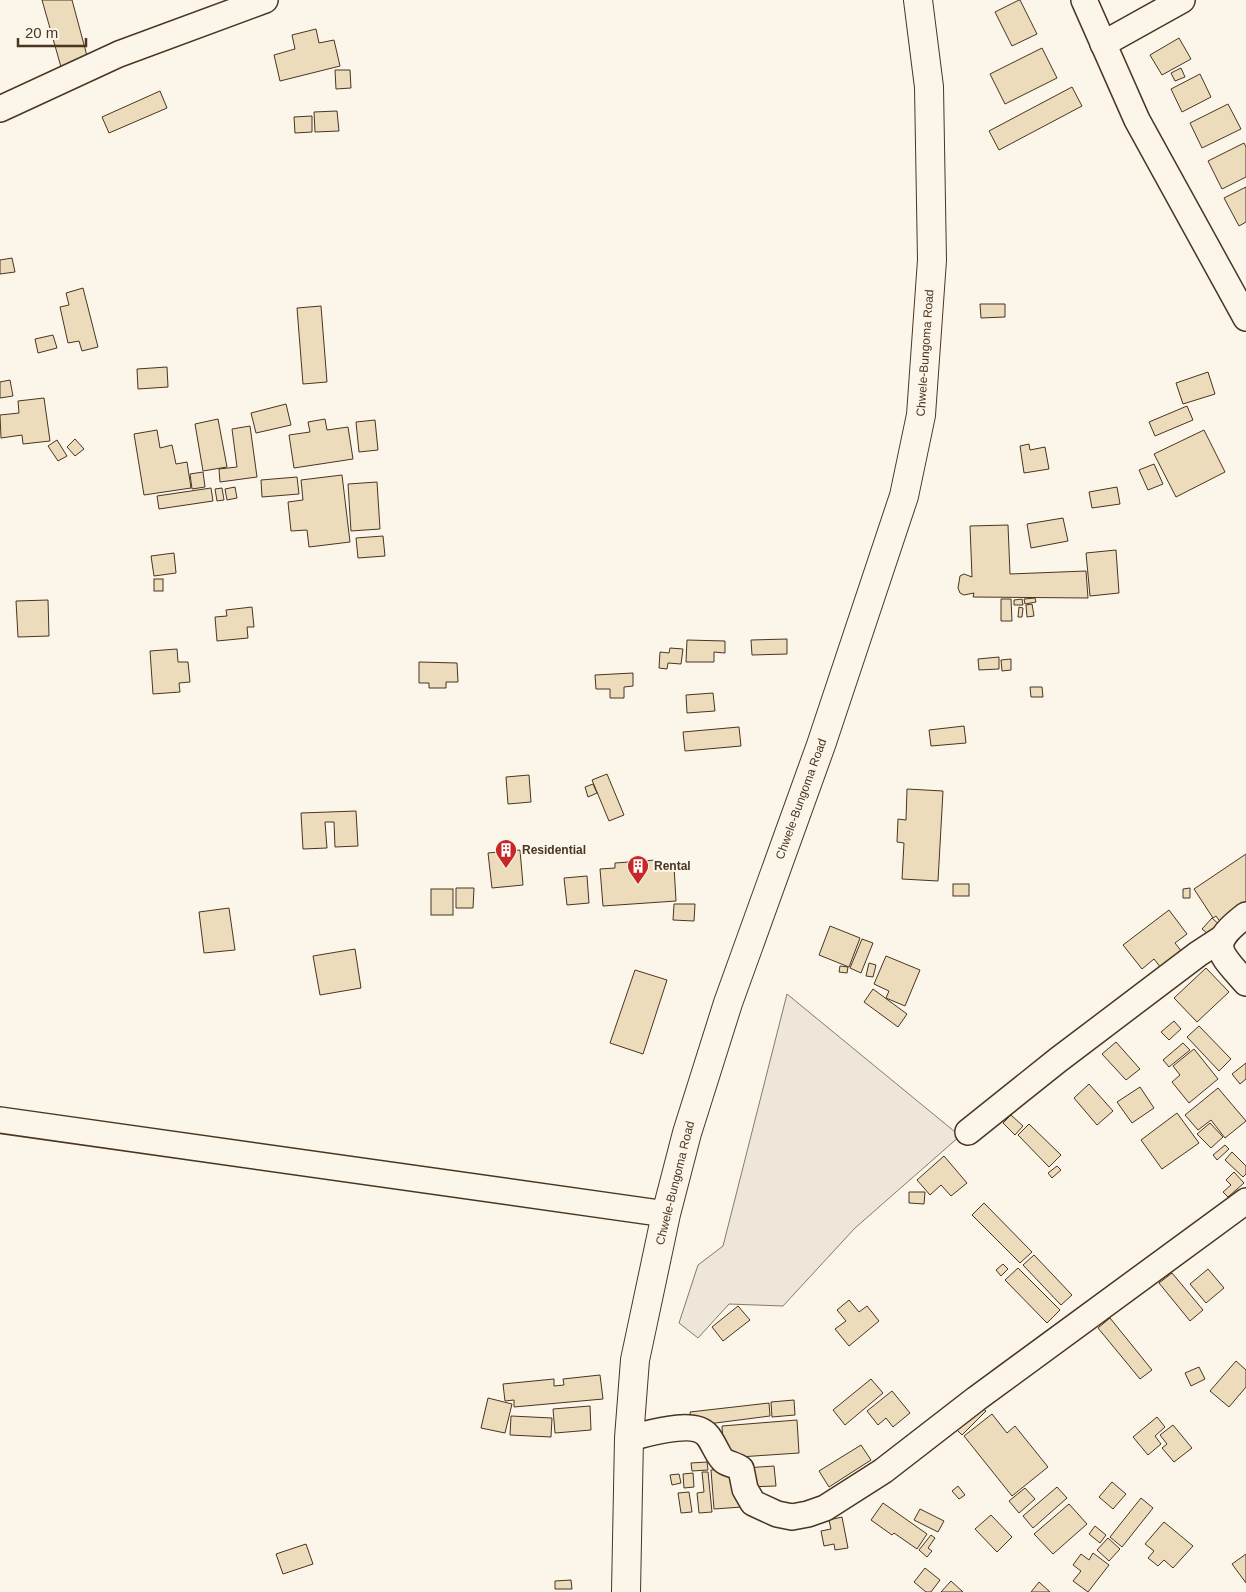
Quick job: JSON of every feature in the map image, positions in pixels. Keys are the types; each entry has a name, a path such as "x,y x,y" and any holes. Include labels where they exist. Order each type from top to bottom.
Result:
{"main road":[{"name":"Chwele-Bungoma Road","path":"626,1592 629,1438 635,1360 666,1214 687,1133 728,1003 821,745 904,496 921,415 932,260 929,87 918,0"}],"street":[{"path":"0,108 119,54 265,0"},
{"path":"1084,0 1137,120 1246,318"},
{"path":"1103,44 1182,0"},
{"path":"968,1132 1058,1060 1198,954 1221,939 1230,928 1246,915"},
{"path":"1221,939 1221,953 1246,983"},
{"path":"0,1120 666,1214"},
{"path":"629,1438 680,1428 695,1428 706,1433 723,1461 741,1469 745,1489 753,1503 776,1514 792,1518 825,1508 883,1470 976,1399 1246,1201"}],"shaded area":[{"path":"787,994 960,1136 855,1228 783,1306 729,1304 698,1338 679,1323 698,1265 723,1246"}],"building":[{"path":"42,0 72,0 90,67 63,74"},
{"path":"1019,0 1037,34 1012,46 995,12"},
{"path":"316,29 319,43 334,40 340,66 280,81 274,55 295,49 292,35"},
{"path":"1179,38 1191,59 1162,75 1150,55"},
{"path":"1042,48 1057,78 1005,104 990,74"},
{"path":"1181,68 1185,77 1175,81 1171,73"},
{"path":"335,70 350,70 351,88 336,89"},
{"path":"1200,74 1211,97 1182,112 1171,89"},
{"path":"1072,87 1082,106 999,150 989,131"},
{"path":"160,91 167,108 109,133 102,117"},
{"path":"1228,104 1241,129 1202,148 1190,123"},
{"path":"337,111 339,131 315,132 314,112"},
{"path":"312,116 312,132 295,133 294,117"},
{"path":"1244,143 1246,147 1246,177 1222,189 1208,161"},
{"path":"1246,187 1246,222 1239,226 1224,198"},
{"path":"12,258 15,272 0,274 0,260"},
{"path":"83,288 98,347 82,351 79,341 68,343 60,307 69,305 66,293"},
{"path":"980,304 1005,304 1005,317 981,318"},
{"path":"321,306 327,382 303,384 297,308"},
{"path":"53,335 57,348 38,353 35,339"},
{"path":"167,367 168,387 138,389 137,369"},
{"path":"1208,372 1215,394 1183,404 1176,383"},
{"path":"10,380 13,396 0,398 0,382"},
{"path":"44,398 50,441 23,444 22,435 1,438 0,415 19,413 18,401"},
{"path":"286,404 291,425 256,433 251,413"},
{"path":"1187,406 1193,420 1155,436 1149,422"},
{"path":"218,419 227,467 203,471 195,424"},
{"path":"325,419 327,430 348,427 353,459 294,468 289,435 310,432 308,422"},
{"path":"375,420 378,450 359,452 356,422"},
{"path":"250,426 257,477 220,482 219,469 237,467 232,429"},
{"path":"157,430 160,448 172,445 176,464 187,462 191,488 144,495 134,434"},
{"path":"1204,430 1225,472 1176,497 1154,454"},
{"path":"75,439 84,449 75,456 67,447"},
{"path":"57,440 67,456 58,461 48,446"},
{"path":"1029,444 1030,450 1045,447 1049,469 1024,473 1020,446"},
{"path":"1154,464 1163,484 1148,490 1139,470"},
{"path":"203,472 205,487 192,489 190,474"},
{"path":"342,475 350,542 309,547 307,530 291,531 288,502 303,500 301,480"},
{"path":"297,477 299,494 262,497 261,480"},
{"path":"377,482 380,529 351,531 348,484"},
{"path":"235,487 237,498 227,500 225,489"},
{"path":"1117,487 1120,504 1092,508 1089,492"},
{"path":"211,488 213,501 159,509 157,496"},
{"path":"222,488 224,500 217,501 215,489"},
{"path":"1063,518 1068,541 1031,548 1027,524"},
{"path":"1008,525 1010,574 1086,571 1088,598 973,597 974,593 964,595 960,593 958,588 960,576 964,574 972,577 970,526"},
{"path":"383,536 385,556 358,558 356,538"},
{"path":"1116,550 1119,593 1090,596 1086,553"},
{"path":"174,553 176,573 154,576 151,556"},
{"path":"154,579 163,579 163,591 154,591"},
{"path":"1035,598 1036,602 1025,604 1024,599"},
{"path":"1001,599 1011,599 1012,621 1001,621"},
{"path":"1022,599 1023,605 1014,605 1014,600"},
{"path":"48,600 49,636 18,637 16,601"},
{"path":"1032,604 1034,616 1027,617 1026,605"},
{"path":"252,607 254,627 247,627 248,638 217,641 215,617 227,616 226,610"},
{"path":"1019,607 1023,608 1022,617 1018,617"},
{"path":"787,639 787,654 752,655 751,640"},
{"path":"687,640 725,641 725,653 714,652 714,662 686,662"},
{"path":"670,648 683,649 681,664 668,663 667,669 659,668 660,652 669,653"},
{"path":"177,649 178,662 188,662 190,682 179,683 180,692 153,694 150,651"},
{"path":"999,657 999,669 979,670 978,659"},
{"path":"1011,659 1011,670 1002,671 1001,660"},
{"path":"419,662 457,663 458,682 446,682 446,688 429,688 429,683 419,683"},
{"path":"633,673 633,686 624,687 624,698 610,698 610,689 596,689 595,675"},
{"path":"1030,687 1042,687 1043,697 1031,697"},
{"path":"713,693 715,711 687,713 686,695"},
{"path":"964,726 966,743 931,746 929,730"},
{"path":"739,727 741,746 685,751 683,732"},
{"path":"607,774 624,815 609,821 592,780"},
{"path":"529,775 531,802 508,804 506,777"},
{"path":"593,784 597,793 588,797 585,787"},
{"path":"907,789 943,791 938,881 902,879 904,843 897,842 898,819 906,820"},
{"path":"356,811 358,846 335,847 334,822 325,822 327,848 303,849 301,813"},
{"name":"Residential","path":"520,850 523,885 492,888 488,853"},
{"path":"1246,854 1246,906 1221,923 1216,916 1213,918 1194,889"},
{"name":"Rental","path":"656,860 657,868 674,866 676,901 603,906 600,869 615,868 615,863"},
{"path":"587,876 589,903 567,905 564,878"},
{"path":"953,884 969,884 969,896 953,896"},
{"path":"456,888 474,888 473,908 456,908"},
{"path":"1190,888 1190,898 1183,898 1183,889"},
{"path":"431,889 453,889 453,915 431,915"},
{"path":"674,904 695,904 694,921 673,920"},
{"path":"229,908 235,950 204,953 199,912"},
{"path":"1169,910 1187,934 1175,943 1182,952 1161,968 1154,959 1142,969 1123,945"},
{"path":"1212,918 1222,927 1213,938 1202,929"},
{"path":"830,926 860,938 849,967 819,955"},
{"path":"862,939 873,943 861,973 850,968"},
{"path":"355,949 361,988 320,995 313,956"},
{"path":"886,956 920,970 905,1006 886,998 889,991 874,984"},
{"path":"869,963 876,965 873,977 866,976"},
{"path":"840,966 848,967 847,973 839,972"},
{"path":"1206,968 1229,992 1197,1022 1174,998"},
{"path":"635,970 667,980 643,1054 610,1043"},
{"path":"873,989 907,1014 898,1027 864,1002"},
{"path":"1174,1021 1181,1029 1169,1040 1161,1032"},
{"path":"1199,1026 1231,1059 1219,1071 1187,1037"},
{"path":"1116,1042 1140,1069 1126,1080 1102,1054"},
{"path":"1183,1043 1190,1050 1169,1067 1163,1060"},
{"path":"1194,1049 1218,1079 1189,1103 1172,1082 1180,1075 1173,1066"},
{"path":"1246,1063 1246,1079 1240,1084 1232,1074"},
{"path":"1089,1084 1113,1111 1097,1125 1074,1098"},
{"path":"1140,1087 1154,1108 1132,1123 1117,1102"},
{"path":"1218,1088 1246,1121 1225,1138 1211,1120 1198,1130 1185,1115"},
{"path":"1177,1113 1199,1143 1162,1169 1141,1140"},
{"path":"1011,1115 1023,1126 1015,1135 1003,1123"},
{"path":"1210,1123 1223,1137 1211,1148 1197,1134"},
{"path":"1029,1124 1061,1155 1049,1167 1018,1135"},
{"path":"1225,1145 1229,1149 1217,1160 1213,1155"},
{"path":"1232,1152 1246,1166 1246,1174 1243,1177 1225,1160"},
{"path":"944,1156 967,1183 951,1196 941,1185 930,1195 917,1180"},
{"path":"1057,1166 1061,1170 1052,1178 1048,1173"},
{"path":"1234,1172 1244,1183 1228,1197 1223,1192 1231,1185 1226,1180"},
{"path":"909,1192 925,1192 924,1204 909,1203"},
{"path":"984,1203 1032,1252 1020,1263 972,1215"},
{"path":"1034,1255 1072,1295 1061,1305 1023,1265"},
{"path":"1003,1264 1008,1269 1001,1276 996,1270"},
{"path":"1018,1268 1060,1310 1047,1323 1005,1280"},
{"path":"1208,1269 1224,1288 1206,1303 1190,1284"},
{"path":"1172,1273 1203,1310 1190,1321 1159,1283"},
{"path":"849,1300 859,1312 867,1306 879,1321 849,1346 835,1329 846,1321 837,1310"},
{"path":"738,1306 750,1320 723,1341 712,1327"},
{"path":"1110,1318 1152,1370 1140,1379 1098,1328"},
{"path":"1236,1361 1246,1370 1246,1387 1229,1407 1210,1391"},
{"path":"1199,1367 1205,1379 1191,1386 1185,1373"},
{"path":"600,1375 603,1399 514,1407 514,1400 505,1401 503,1384 554,1379 554,1386 564,1385 563,1379"},
{"path":"871,1379 883,1393 845,1425 833,1410"},
{"path":"892,1391 910,1413 893,1427 886,1418 878,1425 867,1411"},
{"path":"488,1398 512,1404 505,1433 481,1428"},
{"path":"794,1400 795,1415 772,1417 771,1402"},
{"path":"769,1403 770,1416 692,1426 690,1412"},
{"path":"590,1406 591,1430 555,1433 553,1409"},
{"path":"980,1406 986,1411 962,1435 956,1429"},
{"path":"992,1414 1007,1433 1015,1426 1048,1467 1012,1496 964,1436"},
{"path":"511,1416 552,1418 551,1437 510,1435"},
{"path":"1157,1417 1165,1427 1155,1436 1161,1444 1148,1455 1133,1437"},
{"path":"797,1420 799,1453 724,1458 722,1426"},
{"path":"1173,1425 1192,1448 1174,1462 1162,1448 1167,1444 1160,1435"},
{"path":"861,1445 871,1460 829,1487 819,1471"},
{"path":"707,1462 708,1470 692,1471 691,1463"},
{"path":"774,1466 776,1486 746,1487 745,1468"},
{"path":"739,1468 742,1507 714,1509 711,1470"},
{"path":"702,1472 708,1472 712,1512 699,1513 697,1493 704,1492"},
{"path":"693,1473 694,1487 684,1488 683,1474"},
{"path":"679,1474 681,1483 672,1485 670,1475"},
{"path":"1112,1482 1126,1494 1113,1509 1099,1497"},
{"path":"958,1486 965,1495 959,1499 952,1491"},
{"path":"1057,1487 1067,1498 1033,1528 1023,1516"},
{"path":"1025,1488 1035,1499 1019,1513 1009,1501"},
{"path":"689,1492 692,1512 681,1513 678,1493"},
{"path":"1141,1498 1153,1508 1122,1547 1110,1537"},
{"path":"883,1503 927,1534 917,1549 871,1520"},
{"path":"1069,1504 1087,1524 1053,1554 1034,1534"},
{"path":"920,1509 944,1521 938,1532 914,1520"},
{"path":"991,1515 1012,1537 997,1552 975,1529"},
{"path":"842,1517 848,1548 835,1550 834,1544 824,1546 821,1531 831,1529 829,1520"},
{"path":"1164,1522 1193,1546 1173,1568 1164,1560 1158,1566 1148,1558 1154,1551 1145,1544"},
{"path":"1095,1526 1106,1535 1100,1543 1089,1534"},
{"path":"931,1535 935,1538 928,1548 932,1551 927,1557 919,1550"},
{"path":"1108,1538 1120,1549 1109,1561 1097,1550"},
{"path":"306,1544 313,1564 283,1574 276,1554"},
{"path":"1093,1553 1109,1565 1088,1592 1073,1581 1081,1571 1073,1565 1081,1554 1089,1560"},
{"path":"1246,1554 1246,1583 1232,1564"},
{"path":"925,1568 940,1580 931,1592 926,1592 914,1582"},
{"path":"571,1580 572,1589 555,1589 555,1581"},
{"path":"951,1581 963,1592 941,1592"},
{"path":"1039,1582 1050,1592 1031,1592"}],"place":[{"name":"Residential","path":"506,869"},
{"name":"Rental","path":"638,885"}]}
